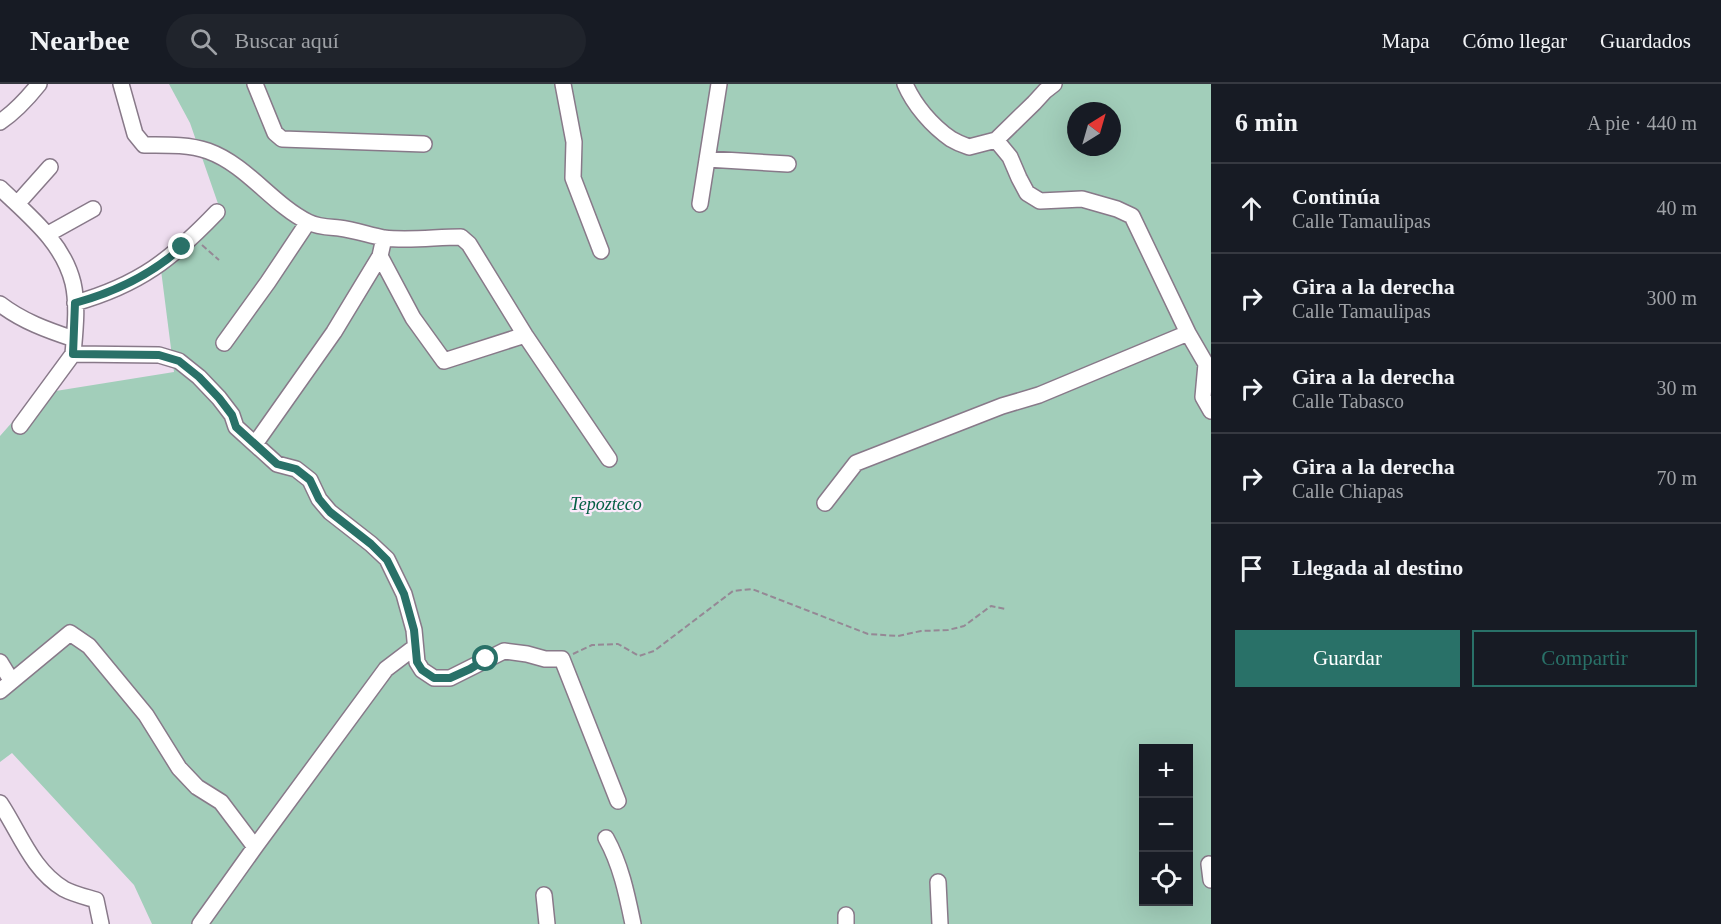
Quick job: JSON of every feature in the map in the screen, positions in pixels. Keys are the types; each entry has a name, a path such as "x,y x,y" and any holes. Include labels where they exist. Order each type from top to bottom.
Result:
{"street":[{"path":"0,122 11,115 39,84"},
{"path":"121,84 135,134 144,145 178,145 208,151 231,164 308,222 321,227 340,228 384,238 461,237 469,244 525,335 609,459"},
{"path":"255,84 275,133 282,139 424,144"},
{"path":"563,84 574,142 573,178 601,251"},
{"path":"700,204 719,84"},
{"path":"905,84 930,120 951,139 969,147 996,140 1045,90 1054,84"},
{"path":"996,140 1010,157 1027,193 1040,201 1082,199 1117,208 1132,216 1188,333 1206,364 1203,397 1211,411"},
{"path":"707,159 788,165"},
{"path":"17,204 50,167"},
{"path":"0,188 48,234 63,257 73,284 75,303 74,346 20,426"},
{"path":"48,234 93,209"},
{"path":"75,303 117,289 148,273 171,257 217,212"},
{"path":"224,343 308,222"},
{"path":"255,444 334,332 380,256 384,238"},
{"path":"380,256 413,318 444,361 525,335"},
{"path":"0,304 24,320 74,346 159,355 179,361 199,377 232,415 236,427 277,464 296,469 310,480 319,499 330,512 371,544 387,560 404,594 414,630 417,662 422,670 434,678 450,678 504,651 545,659 562,659 618,801"},
{"path":"825,503 856,463 1002,406 1039,395 1188,333"},
{"path":"0,662 6,685 70,633 89,646 146,715 179,768 197,787 221,802 255,847"},
{"path":"200,924 386,669 415,647"},
{"path":"0,803 43,873 66,890 96,900 101,924"},
{"path":"606,838 616,856 633,924"},
{"path":"938,882 940,924"},
{"path":"544,895 547,924"}],"path":[{"path":"193,237 219,260"},
{"path":"562,659 592,645 618,644 639,656 654,651 733,591 752,590 868,634 898,636 964,626 991,606 1005,609"}],"green space":[{"name":"Tepozteco","path":"169,84 1211,84 1211,924 152,924 134,885 12,753 0,762 0,436 37,394 174,372 161,270 223,218 190,123"}],"route":[{"path":"182,247 148,273 117,289 75,303 73,354 159,355 179,361 199,377 219,398 232,415 236,427 277,464 296,469 310,480 319,499 330,512 371,544 387,560 404,594 414,630 417,662 422,670 434,678 450,678 486,659"}]}
